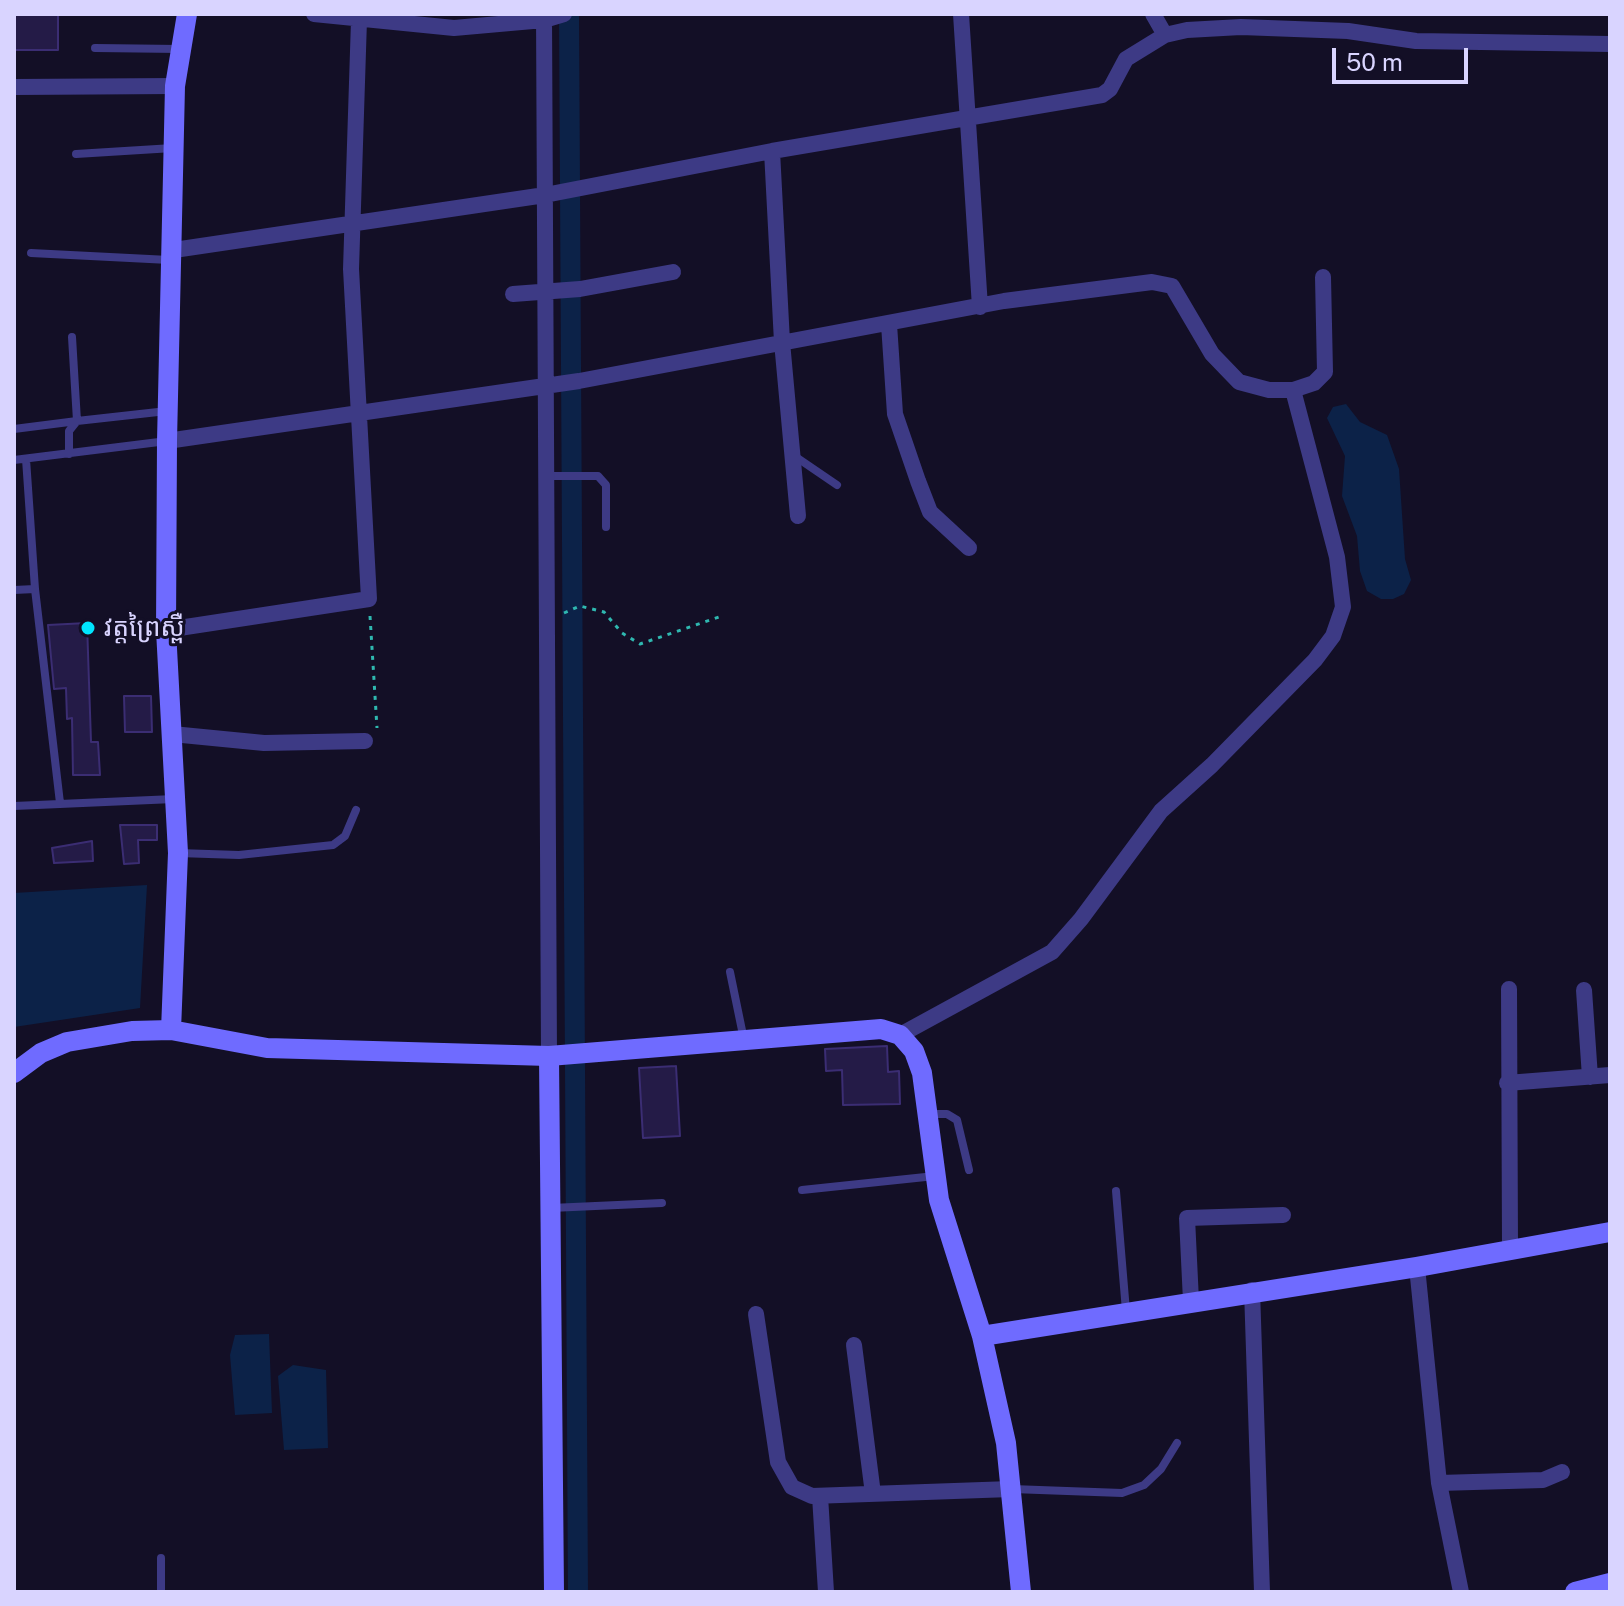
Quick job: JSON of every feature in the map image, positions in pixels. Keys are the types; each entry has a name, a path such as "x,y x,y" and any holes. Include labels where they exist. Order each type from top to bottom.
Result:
{"street":[{"path":"171,1030 178,853 166,630 167,441 174,255 175,86 187,14"},
{"path":"314,14 454,28 552,16 553,476 567,1055 559,1207 554,1592"},
{"path":"961,14 980,307"},
{"path":"1153,14 1165,35"},
{"path":"166,630 369,599 351,226 359,20"},
{"path":"174,255 553,194 772,151 1102,95 1110,89 1126,59 1165,35 1218,26 1348,31 1416,41 1610,44"},
{"path":"14,87 175,86"},
{"path":"772,151 782,342 798,516"},
{"path":"513,294 580,289 673,272"},
{"path":"167,441 579,381 980,307 1163,282 1172,286 1212,354 1239,382 1269,390 1293,390 1314,383 1325,372 1323,277"},
{"path":"889,324 895,414 918,481 930,512 969,548"},
{"path":"900,1035 1052,952 1161,811 1212,765 1315,660 1333,636 1343,607 1337,557 1293,390"},
{"path":"172,734 264,743 365,741"},
{"path":"1509,989 1510,1248"},
{"path":"1584,990 1590,1077"},
{"path":"14,1073 41,1053 67,1042 132,1031 171,1030 267,1048 567,1055 881,1029 900,1035 914,1051 922,1073 939,1200 982,1336 1006,1443 1021,1592"},
{"path":"1507,1083 1610,1075"},
{"path":"1191,1301 1187,1218 1283,1215"},
{"path":"982,1336 1252,1290 1417,1267 1610,1232"},
{"path":"1417,1267 1439,1483 1461,1592"},
{"path":"1252,1290 1262,1592"},
{"path":"756,1314 778,1462 792,1487 812,1496 1011,1489"},
{"path":"854,1345 873,1494"},
{"path":"1439,1483 1543,1480 1562,1472"},
{"path":"820,1496 826,1592"},
{"path":"1575,1592 1610,1583"}],"lane":[{"path":"95,48 180,49"},
{"path":"76,154 174,148"},
{"path":"31,253 174,255"},
{"path":"69,454 69,431 77,421 72,337"},
{"path":"14,429 168,411"},
{"path":"14,460 167,441"},
{"path":"793,455 837,485"},
{"path":"26,459 35,589 60,803"},
{"path":"553,476 598,476 606,485 606,527"},
{"path":"14,590 35,589"},
{"path":"14,806 175,799"},
{"path":"178,853 239,855 333,845 345,836 356,810"},
{"path":"730,972 744,1041"},
{"path":"928,1114 947,1114 957,1120 969,1170"},
{"path":"802,1190 936,1176"},
{"path":"1116,1191 1126,1312"},
{"path":"559,1207 662,1203"},
{"path":"1011,1489 1122,1493 1144,1485 1161,1469 1177,1443"},
{"path":"161,1558 161,1592"}],"path":[{"path":"365,741 377,734 369,599"},
{"path":"559,615 580,606 604,612 622,633 640,644 719,617"}],"water":[{"path":"1346,404 1360,422 1387,435 1399,469 1405,559 1411,580 1404,594 1393,599 1381,599 1367,591 1360,571 1357,536 1342,496 1345,456 1327,418 1333,407"},
{"path":"147,885 140,1008 14,1027 14,893"},
{"path":"269,1334 272,1413 235,1415 230,1355 235,1335"},
{"path":"293,1365 326,1370 328,1448 284,1450 278,1376"}],"building":[{"path":"14,14 58,14 58,50 14,50"},
{"path":"87,623 91,742 98,742 100,775 73,775 72,718 67,719 66,688 54,689 48,625"},
{"path":"124,696 151,696 152,732 125,732"},
{"path":"120,825 157,825 157,840 138,840 139,863 124,864"},
{"path":"92,841 93,861 54,863 52,848"},
{"path":"887,1046 888,1072 899,1071 900,1104 843,1105 842,1070 826,1071 825,1049"},
{"path":"676,1066 680,1136 643,1138 639,1068"}],"waterway":[{"path":"569,14 578,1592"}],"place":[{"name":"វត្តព្រៃស្ពឺ","path":"88,628"}]}
